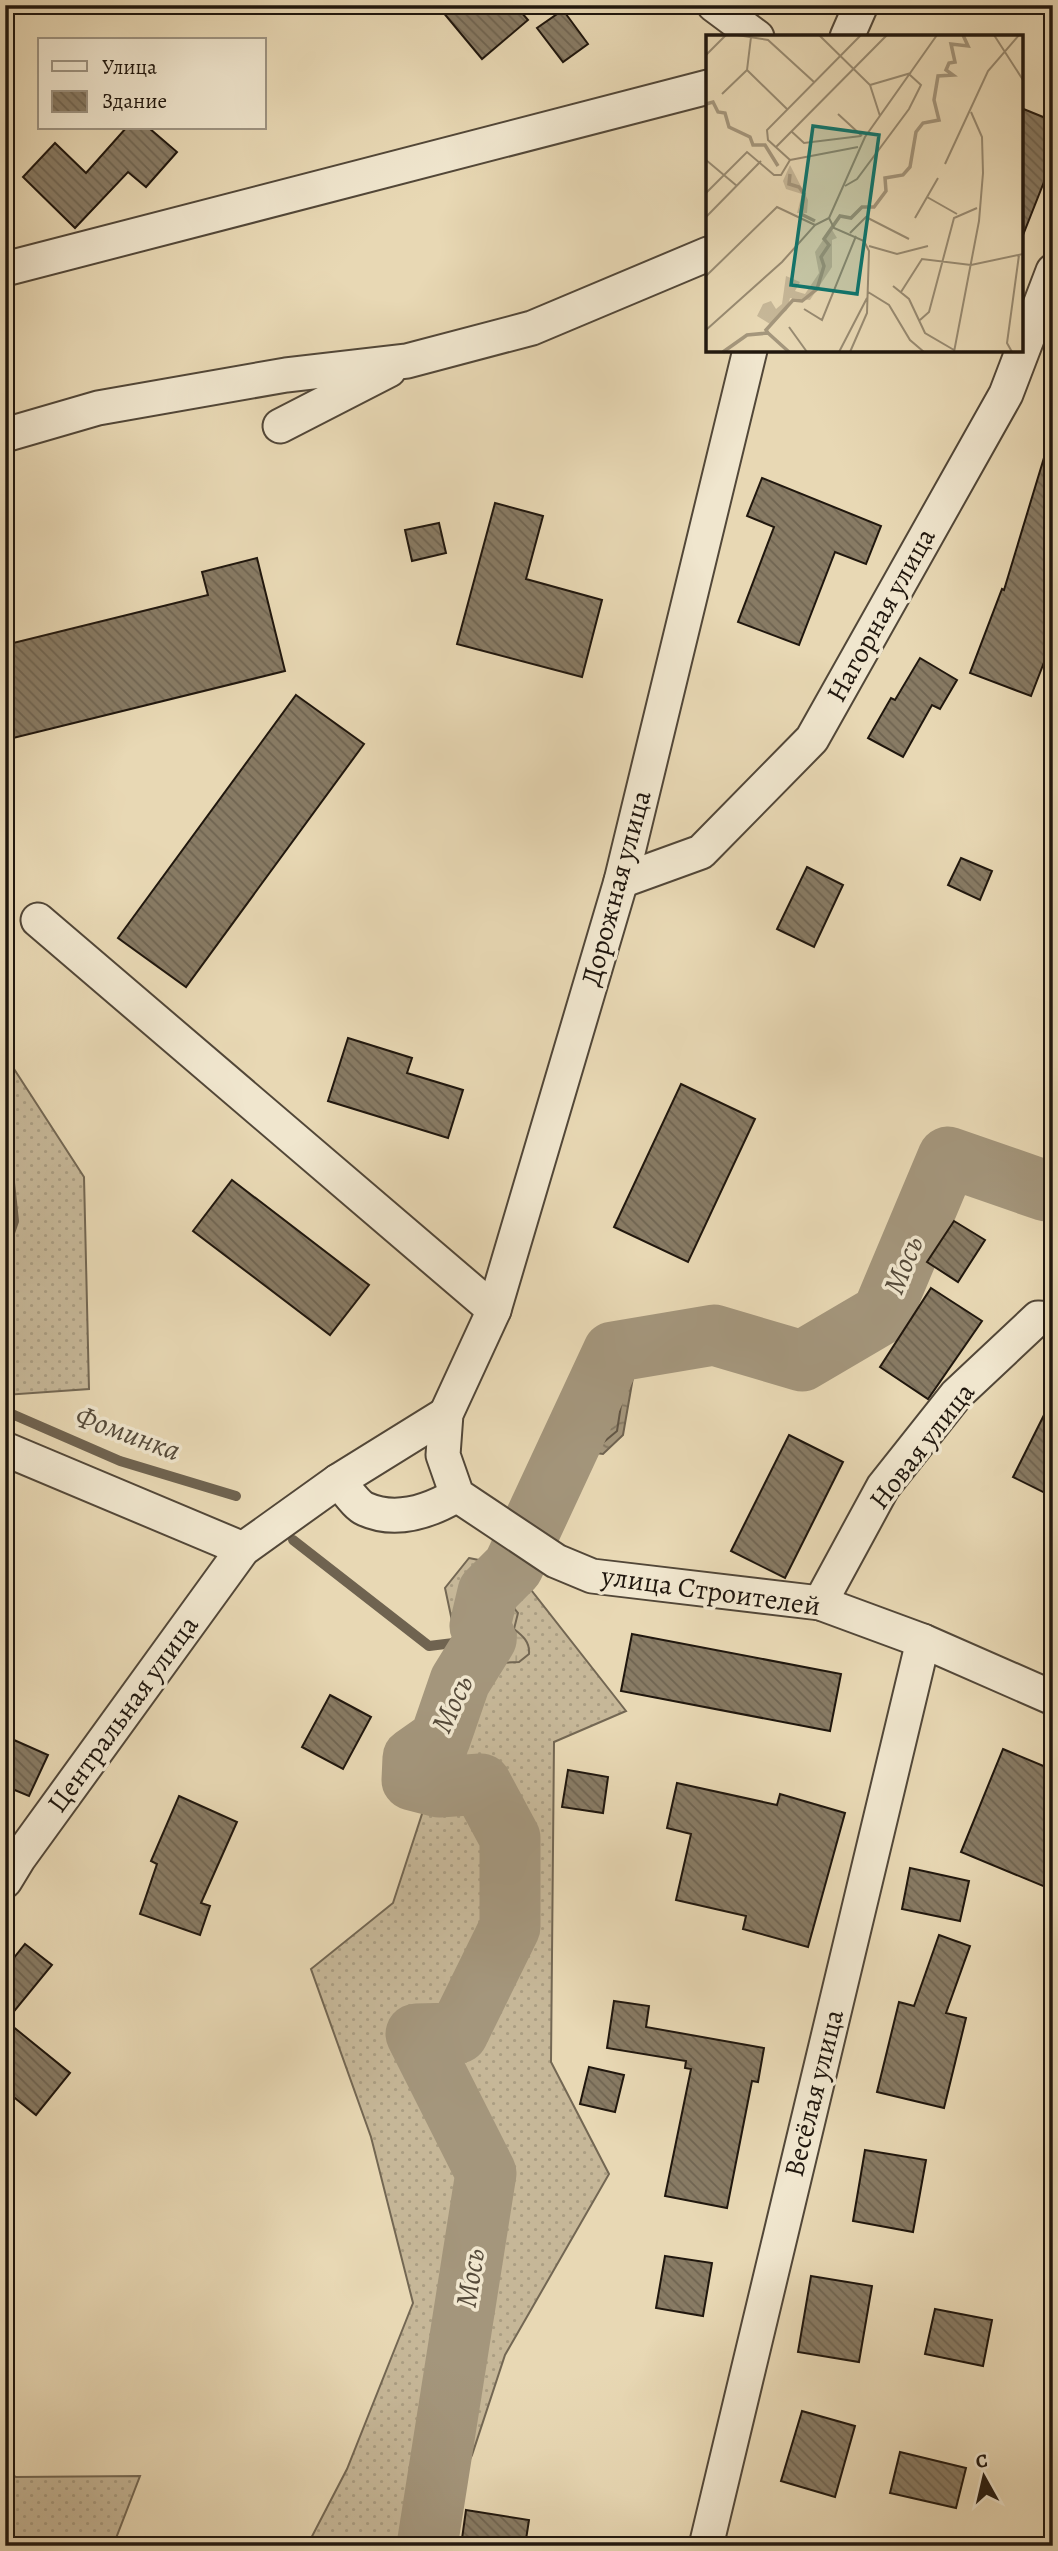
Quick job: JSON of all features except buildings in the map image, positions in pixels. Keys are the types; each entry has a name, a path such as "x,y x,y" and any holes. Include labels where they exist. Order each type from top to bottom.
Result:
{"street":[{"path":"714,5 754,35"},
{"path":"848,35 861,5"},
{"path":"5,268 706,88"},
{"path":"5,435 98,408 286,375 407,360 532,328 706,255"},
{"name":"Нагорная улица","path":"1023,350 1053,271"},
{"name":"Дорожная улица","path":"446,1414 494,1310 621,881 750,352"},
{"name":"Нагорная улица","path":"621,881 701,852 812,739 1006,394 1022,352"},
{"path":"279,426 407,360"},
{"path":"38,920 494,1310"},
{"name":"Новая улица","path":"820,1603 883,1487 956,1395 1038,1318 1053,1320"},
{"path":"338,1481 364,1509 399,1516 435,1508 457,1495 443,1455 446,1414"},
{"name":"Центральная улица","path":"5,1881 243,1549 338,1481 446,1414"},
{"path":"5,1449 243,1549"},
{"name":"улица Строителей","path":"457,1495 556,1561 592,1576 820,1603 923,1641 1053,1698"},
{"name":"Весёлая улица","path":"705,2546 923,1641"}],"green space":[{"path":"5,1055 84,1177 89,1389 5,1395"},
{"path":"469,1558 513,1567 626,1711 554,1742 551,2062 609,2174 505,2355 472,2455 427,2546 307,2546 347,2469 413,2303 371,2137 311,1969 393,1903 465,1682 445,1588"},
{"path":"481,1597 502,1600 518,1613 514,1629 525,1640 529,1650 529,1654 519,1662 499,1663 472,1640 466,1620 471,1607"},
{"path":"5,2470 16,2477 140,2476 113,2546 5,2546"}],"water":[{"path":"601,1353 608,1368 628,1362 635,1366 623,1435 603,1454 588,1452 588,1440 566,1420 578,1377"}],"waterway":[{"name":"Фоминка","path":"5,1135 14,1221 5,1247"},
{"name":"Мось","path":"427,2546 486,2173 416,2034 458,2033 510,1927 510,1838 481,1784 439,1787 412,1780 413,1758 440,1739 460,1681 486,1639 480,1626 488,1592 513,1567 613,1352 714,1335 802,1361 882,1314 948,1157 1046,1191 1053,1187"},
{"name":"Фоминка","path":"5,1411 120,1461 236,1496"},
{"name":"Фоминка","path":"293,1540 429,1646 486,1639"}]}
